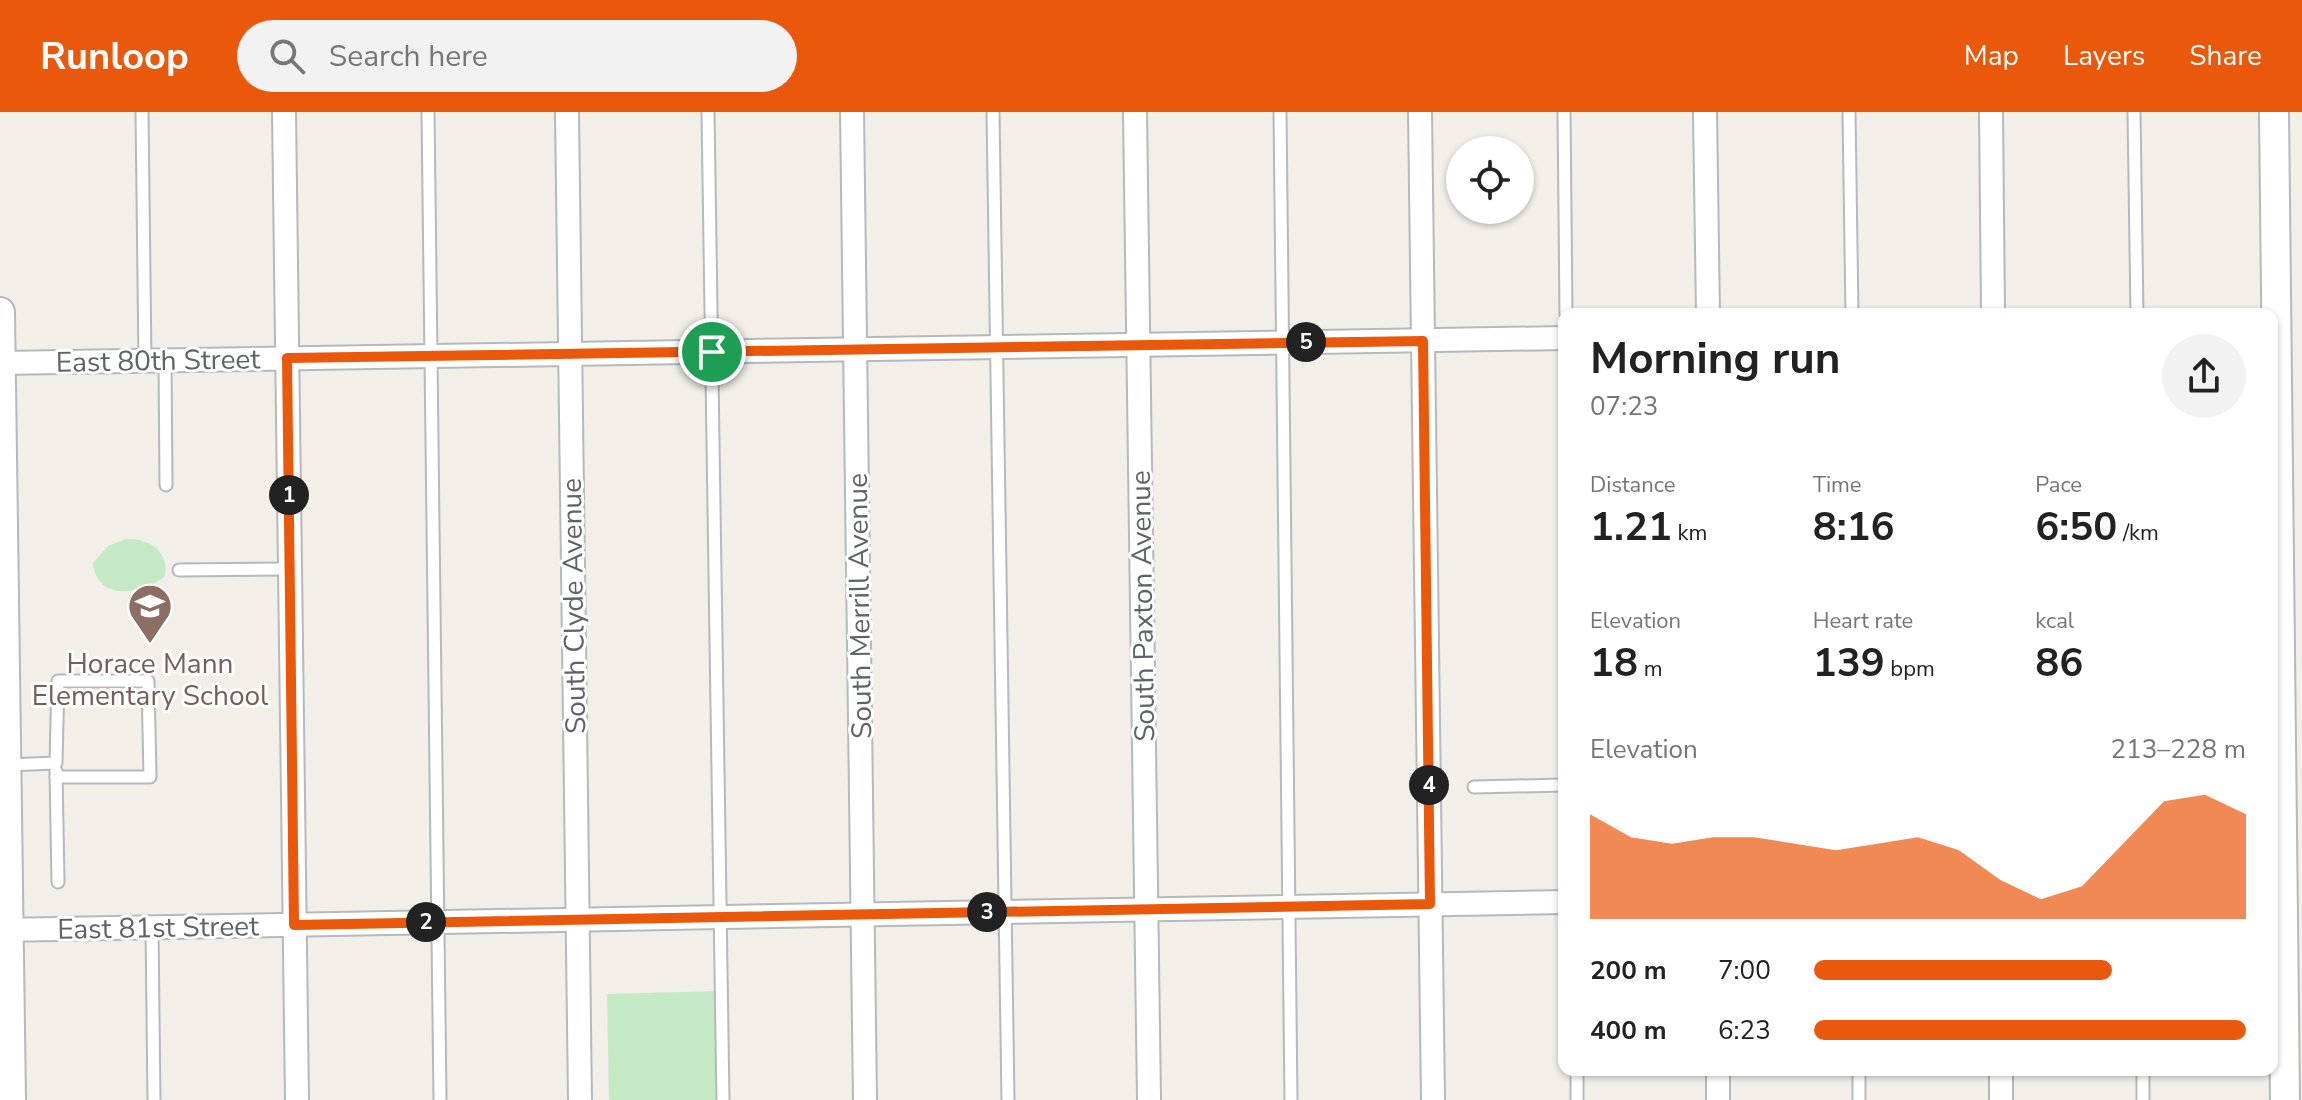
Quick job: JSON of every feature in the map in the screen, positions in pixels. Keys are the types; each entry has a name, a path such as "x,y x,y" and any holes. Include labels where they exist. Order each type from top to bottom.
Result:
{"street":[{"path":"284,112 297,1100"},
{"name":"South Clyde Avenue","path":"567,112 580,1100"},
{"name":"South Merrill Avenue","path":"852,112 865,1100"},
{"name":"South Paxton Avenue","path":"1135,112 1149,1100"},
{"path":"1420,112 1433,1100"},
{"path":"1705,112 1708,308"},
{"path":"1991,112 1993,308"},
{"path":"2274,112 2274,308"},
{"path":"0,312 7,765 4,930 11,1100"},
{"name":"East 80th Street","path":"0,363 1558,338"},
{"path":"2278,515 2286,889 2285,1100"},
{"name":"East 81st Street","path":"4,930 1558,902"},
{"path":"1718,1076 1718,1100"},
{"path":"2001,1076 2001,1100"}],"lane":[{"path":"142,112 155,360 166,485"},
{"path":"428,112 440,1100"},
{"path":"708,112 723,1100"},
{"path":"993,112 1008,1100"},
{"path":"1280,112 1291,1100"},
{"path":"1564,112 1566,308"},
{"path":"1849,112 1852,308"},
{"path":"2134,112 2137,308"},
{"path":"179,570 290,569"},
{"path":"56,777 150,777 148,681 58,681 56,763 56,777 58,882"},
{"path":"7,765 56,763"},
{"path":"1474,787 1558,785"},
{"path":"152,927 154,1100"},
{"path":"1577,1076 1577,1100"},
{"path":"1859,1076 1859,1100"},
{"path":"2143,1076 2143,1100"}],"green space":[{"path":"126,539 142,541 156,548 164,560 165,576 134,590 122,591 103,584 96,576 93,563 108,546"},
{"path":"716,991 716,1100 609,1100 607,994"}],"place":[{"name":"Horace Mann Elementary School","path":"150,645"}],"route":[{"path":"1423,341 1430,904 294,925 287,358 712,352 1423,341"}]}
